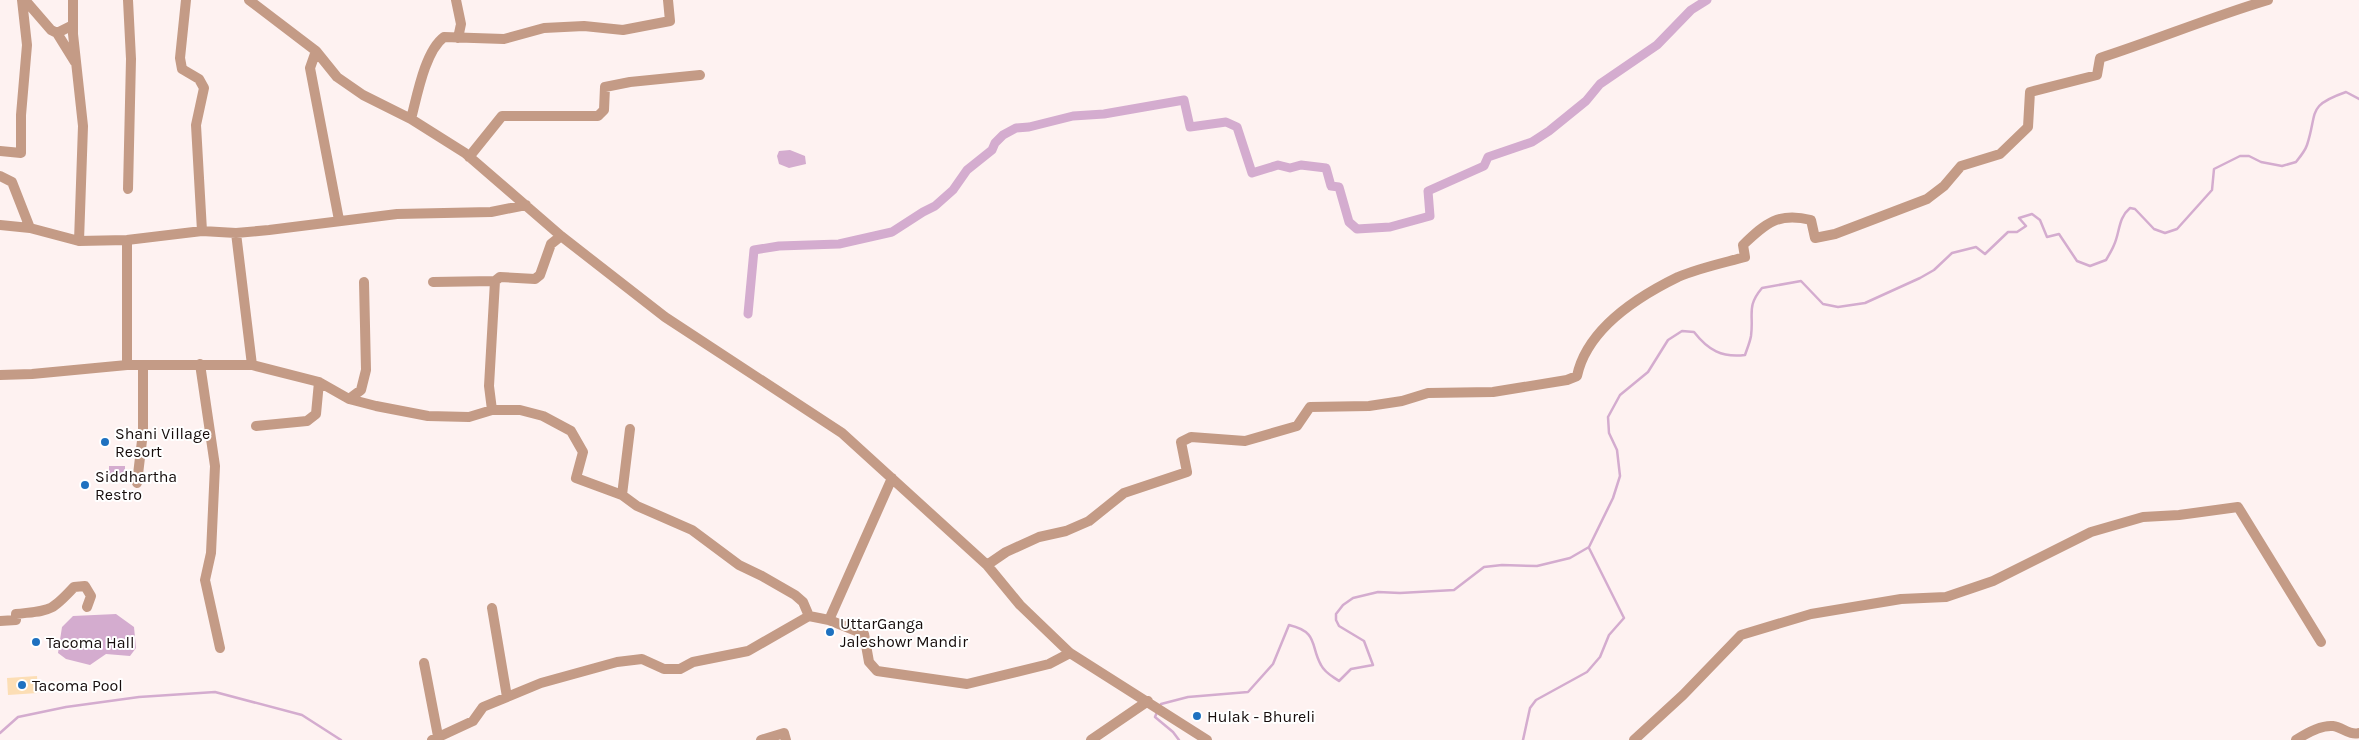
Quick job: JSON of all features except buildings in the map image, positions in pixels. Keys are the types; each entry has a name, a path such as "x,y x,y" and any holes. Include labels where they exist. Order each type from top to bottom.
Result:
{"street":[{"path":"24,0 51,30 57,33 77,64"},
{"path":"0,151 21,153 21,115 27,44 24,0"},
{"path":"73,0 73,25 83,126 79,241"},
{"path":"128,0 131,59 128,189"},
{"path":"186,0 180,58 182,69 199,79 204,88 196,125 202,231"},
{"path":"249,0 316,51 337,77 363,95 411,119 469,157 561,236 665,317 842,433 987,566 1020,605 1070,653 1207,740"},
{"path":"456,0 461,24 458,38"},
{"path":"411,119 423,74 437,42 444,37 504,39 544,28 584,26 623,30 670,21 668,0"},
{"path":"987,566 1006,552 1039,537 1066,530 1089,521 1124,493 1186,472 1181,442 1191,436 1245,441 1298,426 1310,407 1369,406 1402,401 1428,393 1493,392 1567,380 1577,376 1581,360 1603,330 1627,306 1679,277 1745,257 1743,245 1772,220 1794,216 1811,220 1816,238 1836,234 1927,199 1944,186 1961,166 2000,154 2028,127 2030,92 2097,75 2100,58 2162,38 2221,14 2268,0"},
{"path":"57,33 73,25"},
{"path":"316,51 310,68 339,220"},
{"path":"469,157 502,116 598,116 604,110 605,87 630,82 700,75"},
{"path":"0,176 12,182 30,228"},
{"path":"0,225 30,228 79,241 127,240 202,231 236,233 397,214 491,212 526,205"},
{"path":"236,233 252,365"},
{"path":"433,282 495,281 500,277 535,279 540,275 551,244 561,236"},
{"path":"126,365 127,240"},
{"path":"492,410 489,386 495,281"},
{"path":"350,399 362,390 366,370 364,282"},
{"path":"200,364 214,466 211,553 205,580 220,648"},
{"path":"0,375 32,374 126,365 252,365 319,382 350,399 428,416 469,417 492,410 520,410 543,416 571,431 583,452 576,478 622,495 637,506 692,530 739,565 795,595 803,602 809,616"},
{"path":"136,483 143,432 143,365"},
{"path":"256,426 307,421 316,414 319,382"},
{"path":"622,495 630,429"},
{"path":"829,620 892,478"},
{"path":"1634,740 1683,695 1741,635 1811,614 1901,599 1946,597 1992,582 2092,532 2143,517 2180,515 2238,507 2321,642"},
{"path":"0,621 16,620 16,614 44,611 55,607 74,587 85,586 91,596 87,607"},
{"path":"492,608 507,697"},
{"path":"424,663 435,738 473,720 483,707 541,683 617,662 642,659 664,668 680,669 693,662 748,651 809,616 829,620 864,634 868,662 877,671 967,684 1049,664 1070,653"},
{"path":"1091,740 1149,702"},
{"path":"2296,740 2307,733 2332,726 2355,735 2359,733"},
{"path":"761,740 784,733 786,740"}],"shaded area":[{"path":"790,150 805,156 806,164 789,168 779,164 777,156 779,151"},
{"path":"109,466 125,466 125,476 109,476"},
{"path":"116,614 134,627 136,648 130,656 106,654 90,665 66,659 58,653 62,627 73,616"},
{"name":"Tacoma Pool","path":"37,676 38,693 8,695 7,678"}],"waterway":[{"path":"748,314 754,250 779,246 839,244 892,232 935,206 953,190 967,170 992,150 995,143 1003,135 1016,128 1029,127 1073,116 1104,114 1184,100 1190,127 1226,122 1237,127 1252,173 1278,165 1290,168 1301,165 1326,168 1331,186 1339,187 1349,222 1357,229 1390,227 1430,216 1428,191 1484,166 1488,157 1532,142 1549,131 1586,101 1600,84 1657,45 1691,10 1707,0"},
{"path":"1159,707 1161,704 1188,697 1248,692 1273,664 1289,625 1299,628 1309,636 1323,668 1339,681 1351,669 1373,665 1364,641 1339,626 1336,620 1336,614 1343,605 1353,598 1378,592 1400,593 1454,590 1484,567 1502,565 1537,566 1570,558 1589,547 1613,498 1620,476 1617,450 1609,433 1608,417 1620,395 1648,372 1668,340 1682,331 1694,332 1710,348 1722,354 1745,355 1751,336 1752,306 1762,288 1801,281 1823,304 1838,307 1865,303 1934,270 1952,253 1976,247 1985,254 2008,232 2017,232 2026,226 2019,218 2032,214 2040,220 2047,237 2059,234 2077,261 2090,266 2106,260 2116,240 2123,216 2130,208 2135,209 2154,229 2165,233 2177,229 2212,190 2214,169 2240,156 2249,156 2261,162 2282,166 2296,162 2306,147 2319,106 2333,97 2346,92 2359,99"},
{"path":"1523,740 1530,708 1536,700 1587,672 1600,657 1609,635 1624,618 1589,548"},
{"path":"0,733 18,717 66,707 139,697 215,692 302,715 341,740"},
{"path":"1157,712 1155,717 1173,732 1179,740"}],"place":[{"name":"Shani Village Resort","path":"105,442"},
{"name":"Siddhartha Restro","path":"85,485"},
{"name":"UttarGanga Jaleshowr Mandir","path":"830,632"},
{"name":"Tacoma Hall","path":"36,642"},
{"name":"Tacoma Pool","path":"22,685"},
{"name":"Hulak - Bhureli","path":"1197,716"}]}
